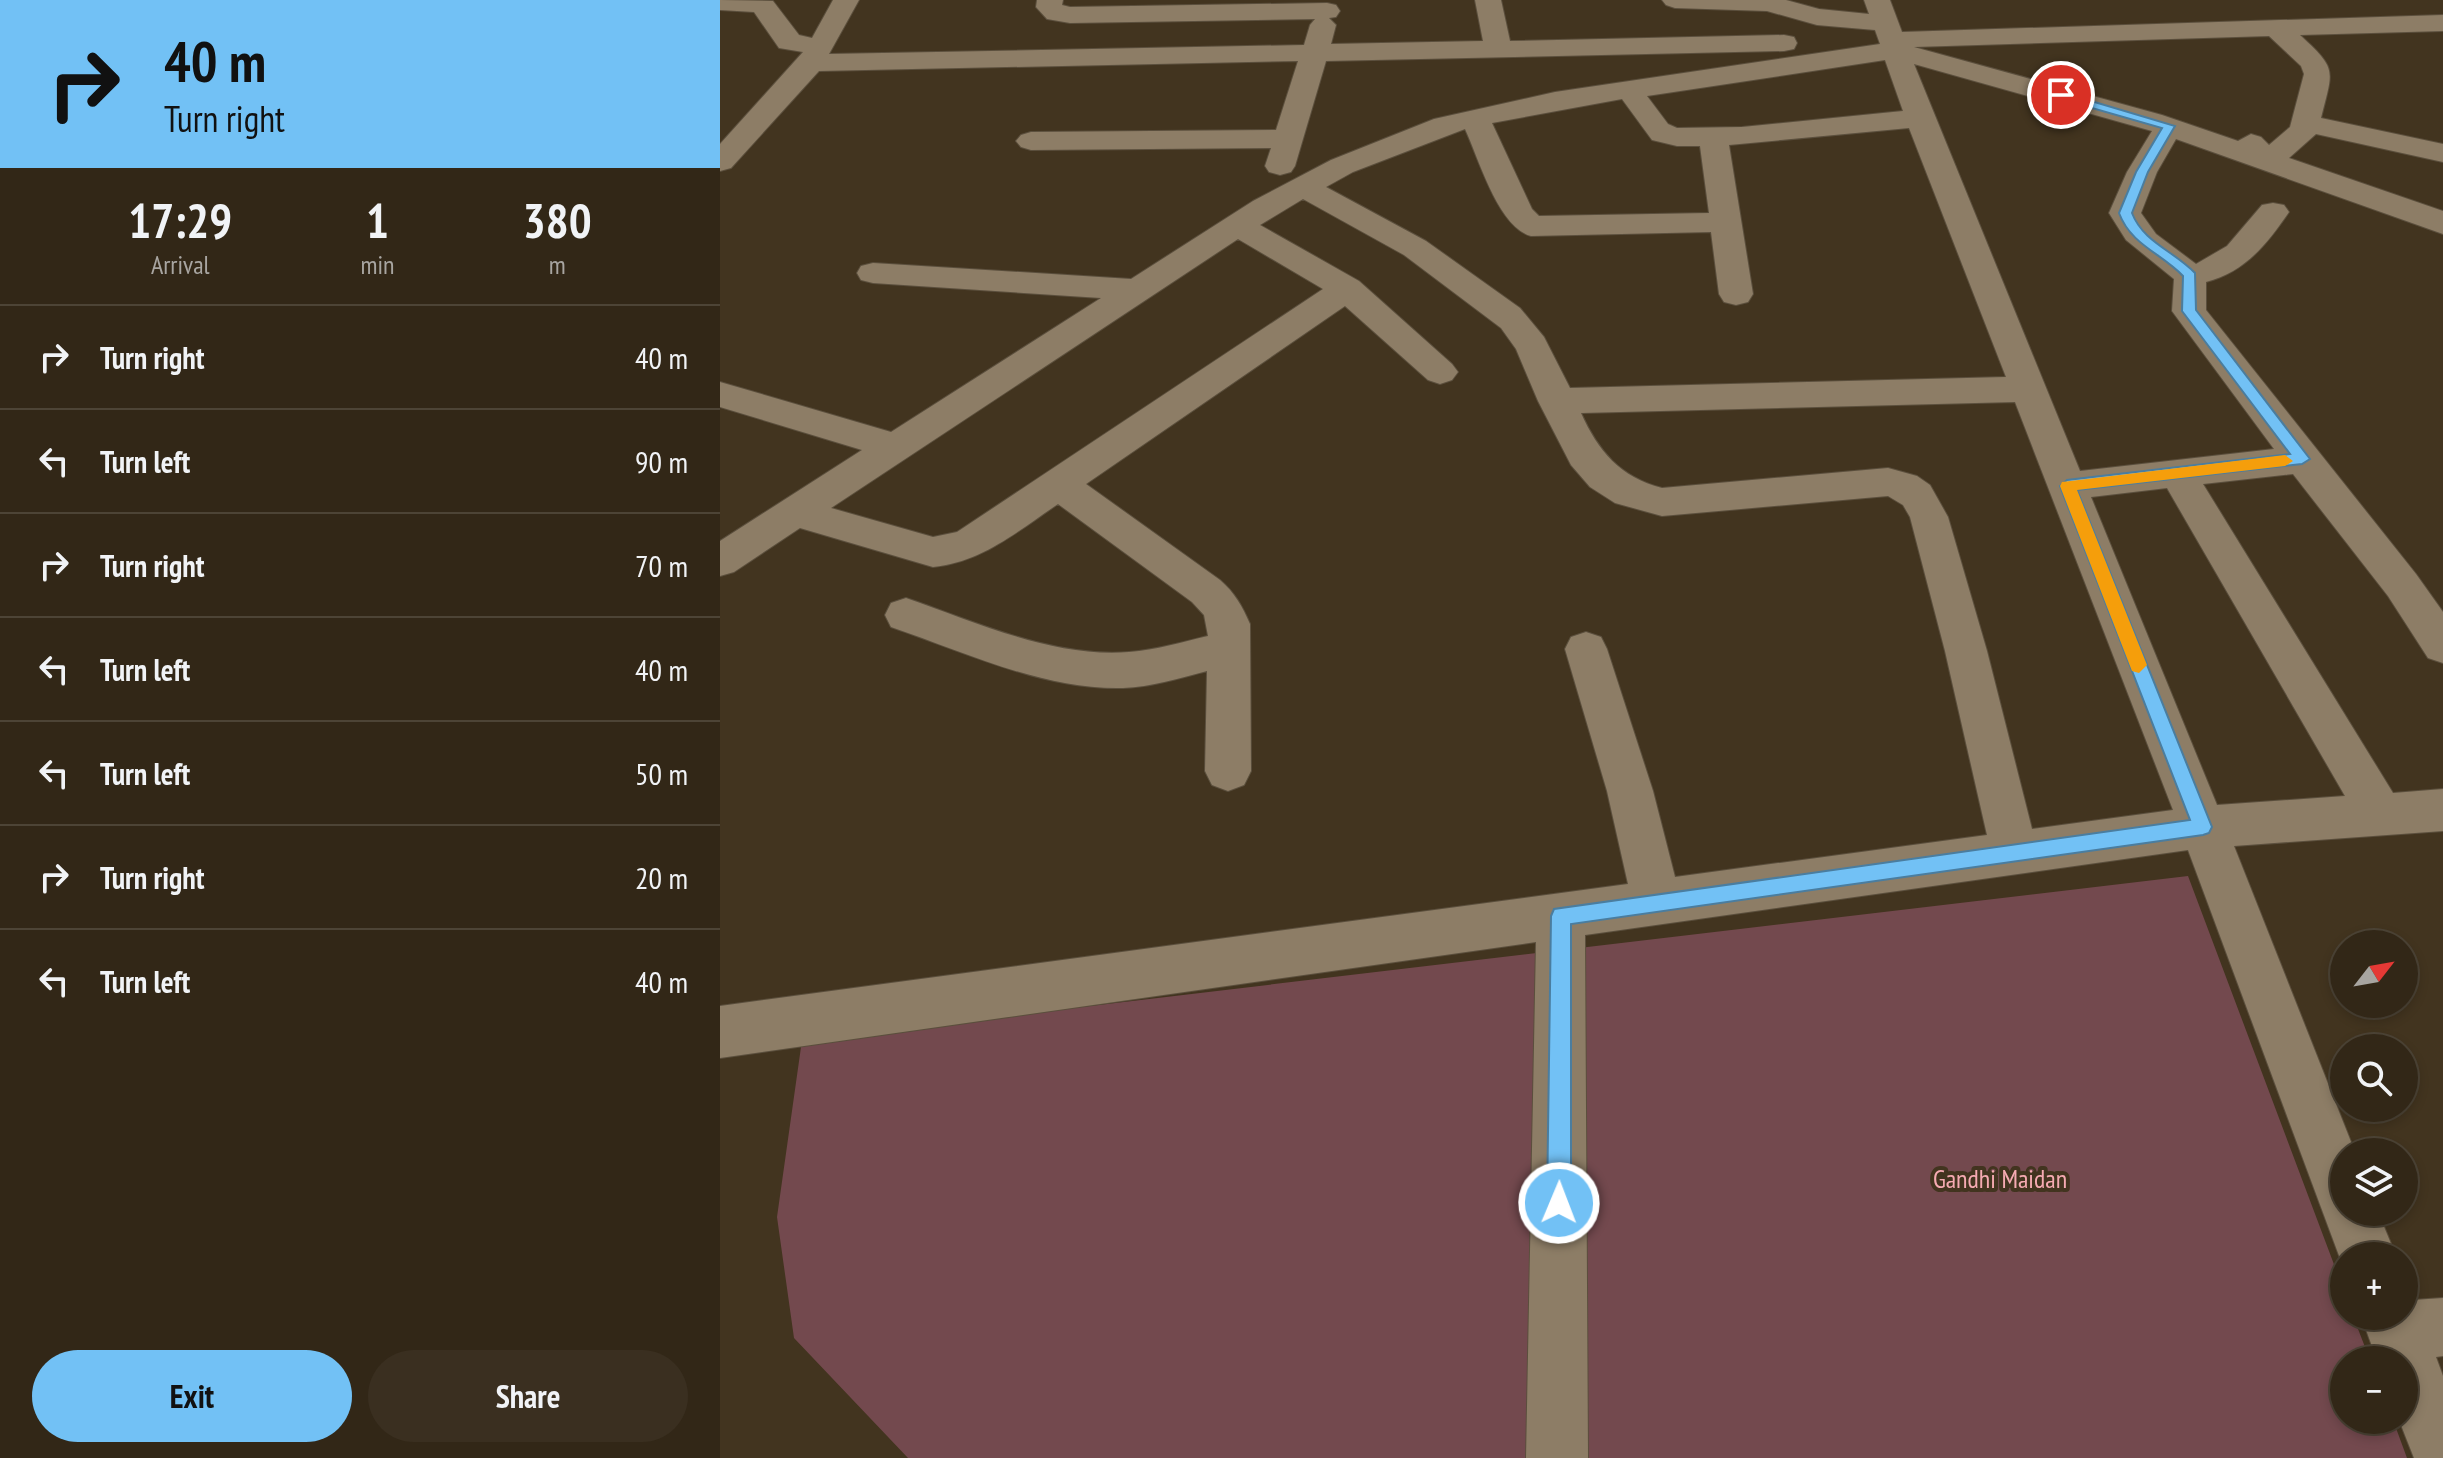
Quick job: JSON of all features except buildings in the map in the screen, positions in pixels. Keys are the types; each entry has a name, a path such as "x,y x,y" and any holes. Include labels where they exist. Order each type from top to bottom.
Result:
{"street":[{"path":"720,162 815,55 846,0"},
{"path":"1050,0 1049,7 1056,13 1070,15 1328,5 1290,139 1251,216"},
{"path":"1488,0 1498,49"},
{"path":"1675,0 1768,3 1817,17 1886,28 2440,221"},
{"path":"720,2 761,3 769,8 789,42 815,55 1315,53 1498,49 1886,28 2020,25 2210,30 2443,23"},
{"path":"2210,30 2214,12 2228,3"},
{"path":"2020,25 2014,47 2019,58 2224,129 2253,144 2268,161"},
{"path":"720,561 1251,216 1303,187 1405,139 1475,118 1555,101 1629,90 1886,28"},
{"path":"1886,28 2203,827 2330,1158"},
{"path":"2268,161 2297,138 2306,123 2317,68 2276,28"},
{"path":"1629,90 1663,135 1713,137 1920,118"},
{"path":"1475,118 1518,213 1531,226 1727,222"},
{"path":"2306,123 2443,153"},
{"path":"2169,126 2142,172 2125,213 2139,237 2177,262 2190,276 2189,311 2402,585 2443,646"},
{"path":"1713,137 1736,294"},
{"path":"1031,141 1290,139"},
{"path":"1303,187 1413,247 1511,319 1544,362 1564,421 1597,472 1619,491 1640,499 1662,502 1888,482 1904,486 1917,495 1929,517 1958,621 2015,853"},
{"path":"2190,276 2221,266 2244,250 2273,212"},
{"path":"1251,216 1347,289 1440,372"},
{"path":"873,273 1137,290"},
{"path":"795,512 933,552 971,543 1347,289"},
{"path":"1556,401 2029,389"},
{"path":"720,394 895,447"},
{"path":"2067,486 2302,459"},
{"path":"2178,474 2381,815"},
{"path":"1058,484 1221,605 1229,624 1228,771"},
{"path":"906,615 1054,662 1094,670 1157,665 1228,648"},
{"path":"1586,649 1630,791 1657,903"},
{"path":"720,1032 2203,827 2443,810"},
{"path":"1557,1458 1561,916"},
{"path":"2411,1330 2443,1454"}],"green space":[{"name":"Gandhi Maidan","path":"2188,876 2330,1254 2330,1330 2358,1330 2365,1346 2330,1346 2330,1434 2398,1434 2407,1458 908,1458 794,1338 777,1217 802,1040"}],"slow traffic":[{"path":"2139,665 2067,486 2285,461"}],"route":[{"path":"1559,1203 1561,916 2203,827 2067,486 2302,459 2189,311 2190,276 2177,262 2139,237 2130,226 2125,213 2142,172 2169,126 2061,95"}]}
